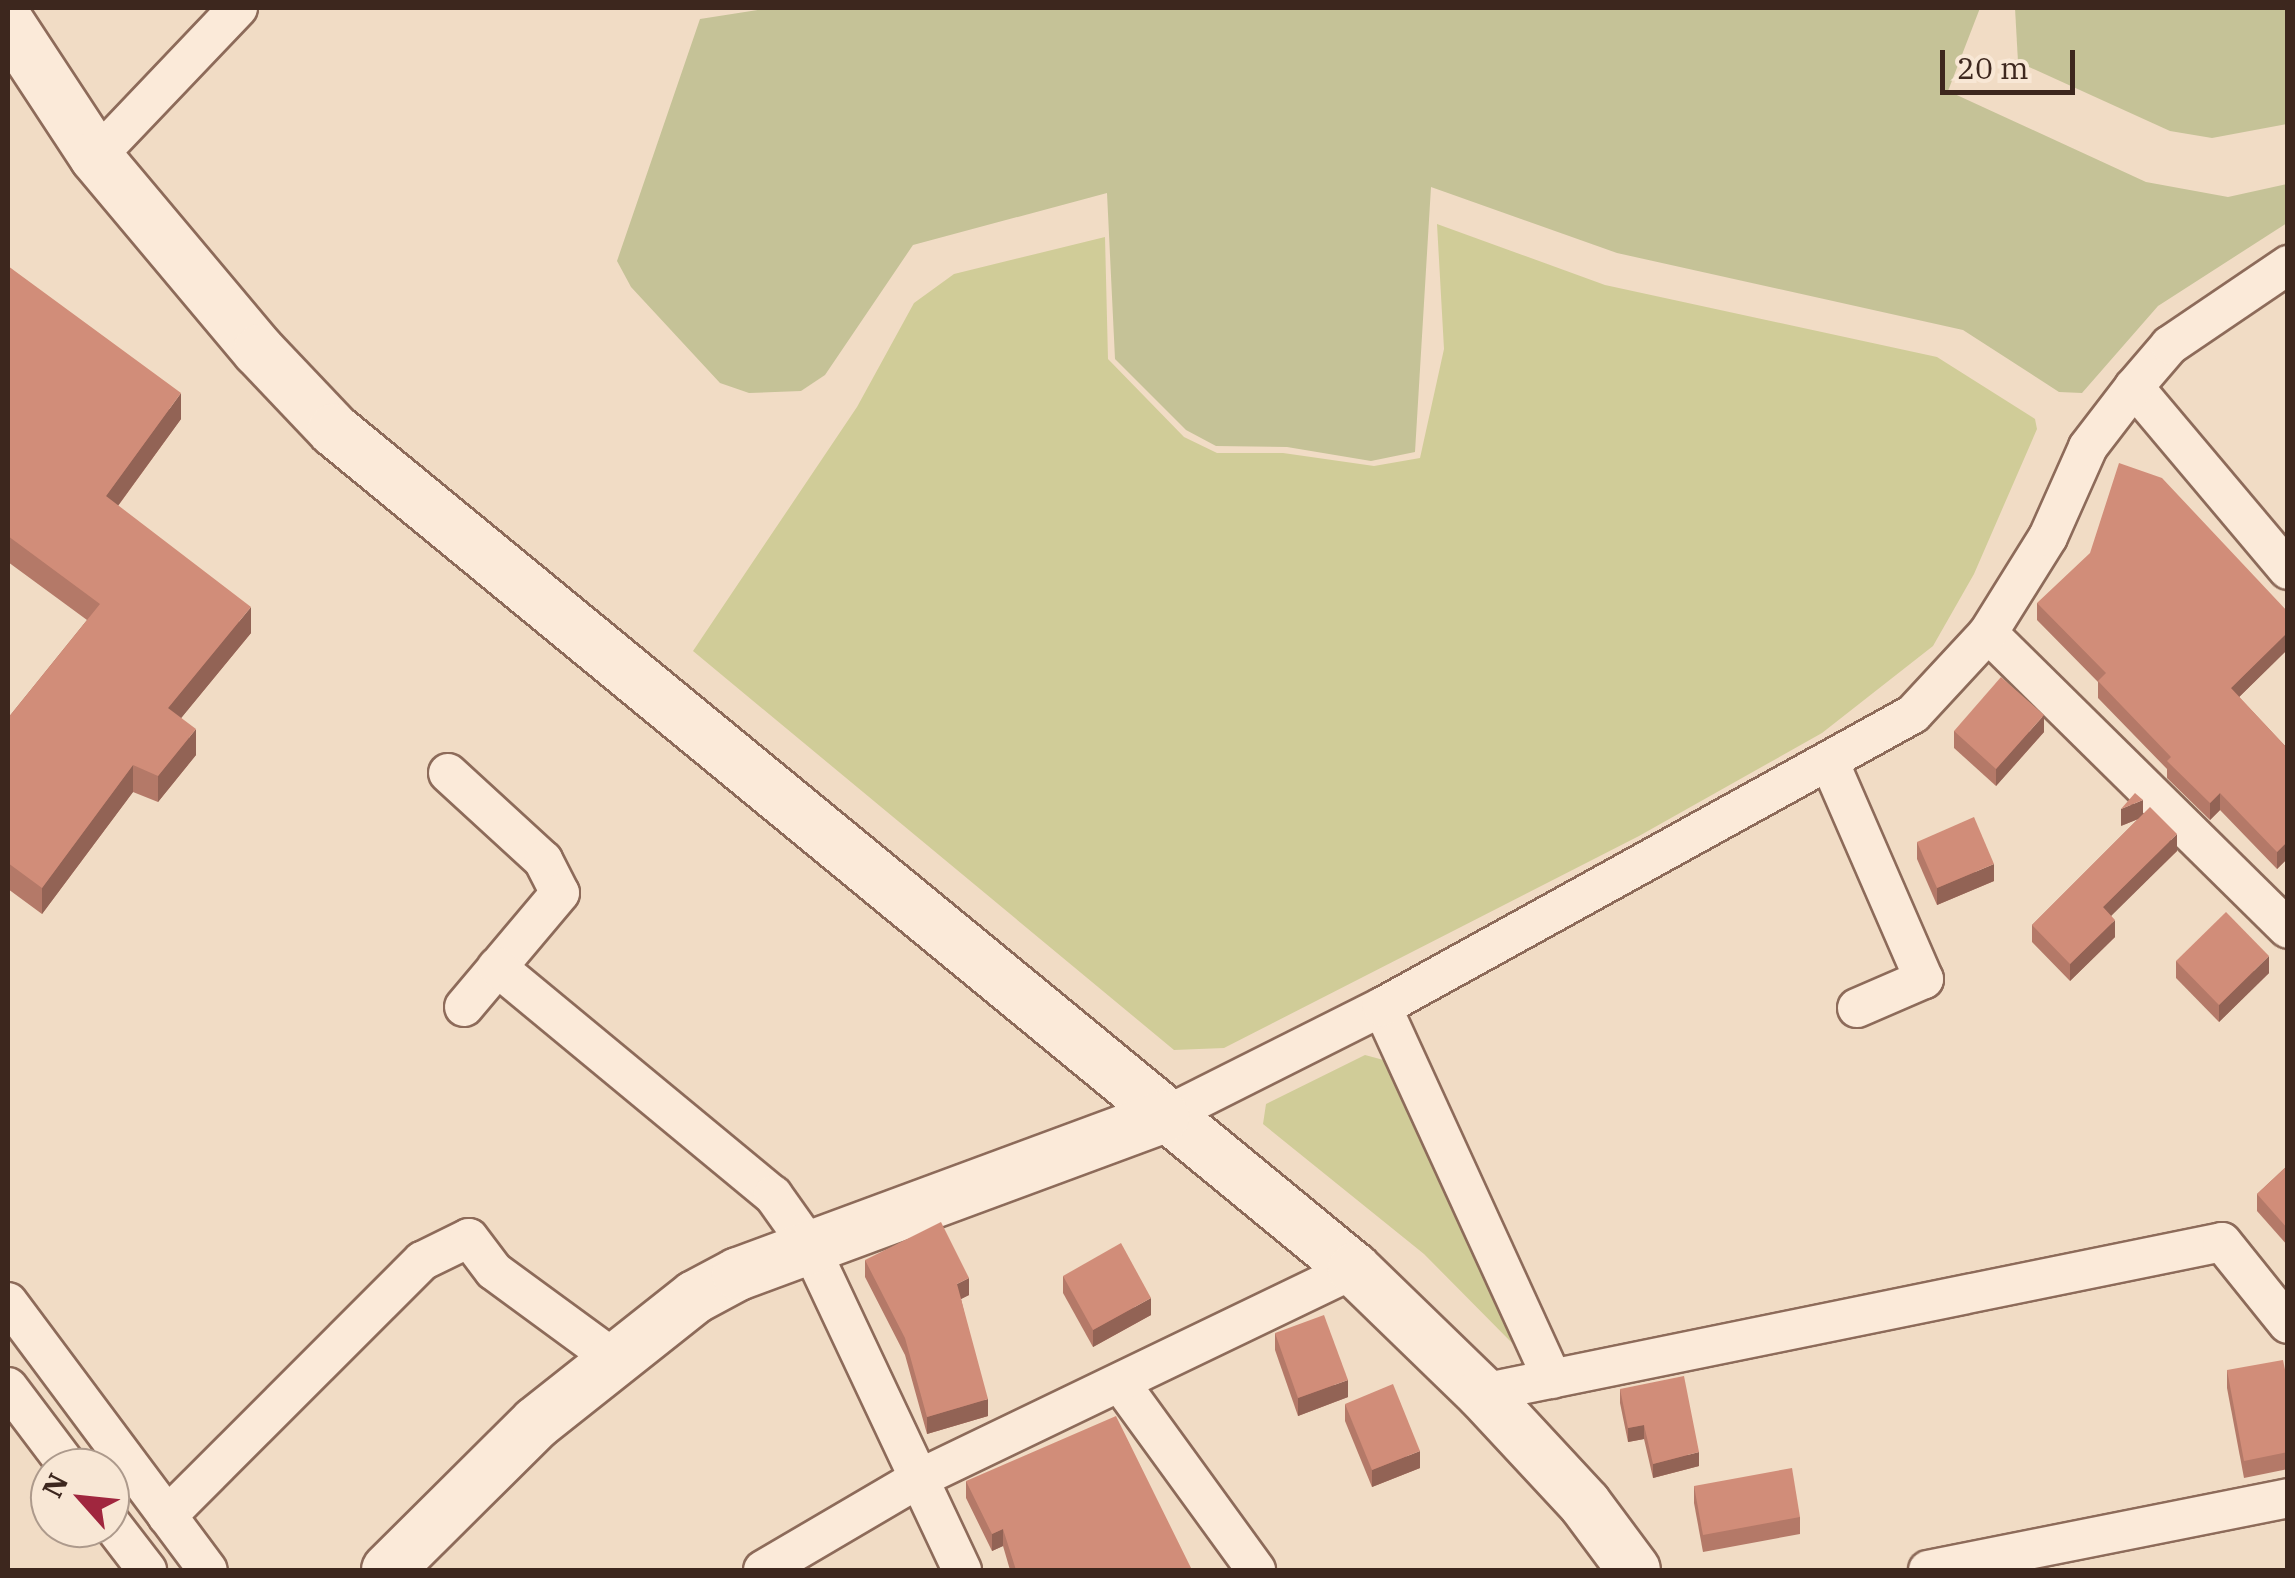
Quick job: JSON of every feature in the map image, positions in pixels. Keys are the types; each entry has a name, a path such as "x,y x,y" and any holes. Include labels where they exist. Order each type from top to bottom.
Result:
{"street":[{"path":"96,157 238,8"},
{"path":"8,23 96,157 258,351 383,474 1354,1269 1482,1393 1584,1504 1634,1570"},
{"path":"388,1570 536,1422 694,1298 810,1247 1163,1116 1382,1007 1913,714 1988,633 2048,537 2088,446 2134,387 2170,345 2288,265"},
{"path":"2134,387 2288,570"},
{"path":"1988,633 2288,929"},
{"path":"1830,761 1924,978 1857,1008"},
{"path":"448,773 543,860 560,893 464,1006"},
{"path":"497,968 773,1195 810,1247 962,1570"},
{"path":"1382,1007 1552,1378"},
{"path":"167,1516 422,1261 470,1238 494,1271 613,1358"},
{"path":"1482,1393 2222,1242 2288,1324"},
{"path":"763,1570 918,1480 1354,1269"},
{"path":"8,1302 208,1570"},
{"path":"1121,1384 1256,1570"},
{"path":"8,1388 54,1448"},
{"path":"1928,1570 2288,1498"},
{"path":"130,1547 148,1570"}],"shaded area":[{"path":"770,8 1980,8 1948,91 2146,182 2228,197 2287,184 2287,223 2158,306 2082,393 2059,392 1963,330 1617,253 1431,187 1415,452 1371,461 1287,447 1216,446 1186,430 1115,359 1107,193 913,245 825,375 801,391 749,393 720,383 631,287 617,261 700,19"},
{"path":"2015,8 2288,8 2287,124 2212,138 2170,131 2018,62"},
{"path":"1437,224 1605,285 1937,357 2035,419 2037,429 1974,574 1933,646 1822,733 1639,836 1224,1048 1174,1050 693,651 857,407 914,303 954,274 1105,237 1108,359 1184,437 1217,453 1283,453 1374,466 1420,458 1444,349"},
{"path":"1365,1055 1391,1062 1517,1348 1424,1254 1263,1124 1266,1104"}],"building":[{"path":"8,266 181,393 106,496 251,607 168,708 196,729 158,776 133,765 42,888 8,863 8,718 100,604 8,536"},
{"path":"2119,463 2162,478 2288,612 2288,632 2231,688 2288,749 2288,841 2277,852 2220,793 2210,803 2167,761 2171,757 2098,681 2106,673 2037,603 2090,553"},
{"path":"2001,677 2044,715 1996,769 1954,731"},
{"path":"2135,793 2143,800 2121,809"},
{"path":"2150,807 2177,834 2103,907 2115,920 2070,964 2032,925"},
{"path":"1974,817 1994,864 1937,888 1917,842"},
{"path":"2226,912 2269,956 2219,1005 2176,961"},
{"path":"2288,1165 2288,1229 2257,1194"},
{"path":"941,1222 969,1278 957,1284 988,1399 927,1417 905,1338 865,1260"},
{"path":"1121,1243 1151,1298 1093,1330 1063,1276"},
{"path":"1324,1315 1348,1380 1298,1398 1275,1333"},
{"path":"2283,1360 2288,1384 2288,1452 2244,1461 2227,1370"},
{"path":"1684,1376 1699,1452 1653,1464 1644,1425 1628,1428 1620,1389"},
{"path":"1393,1384 1420,1451 1372,1470 1345,1404"},
{"path":"1116,1416 1192,1570 1016,1570 1003,1529 992,1534 966,1481"},
{"path":"1792,1468 1800,1517 1703,1535 1694,1486"}]}
